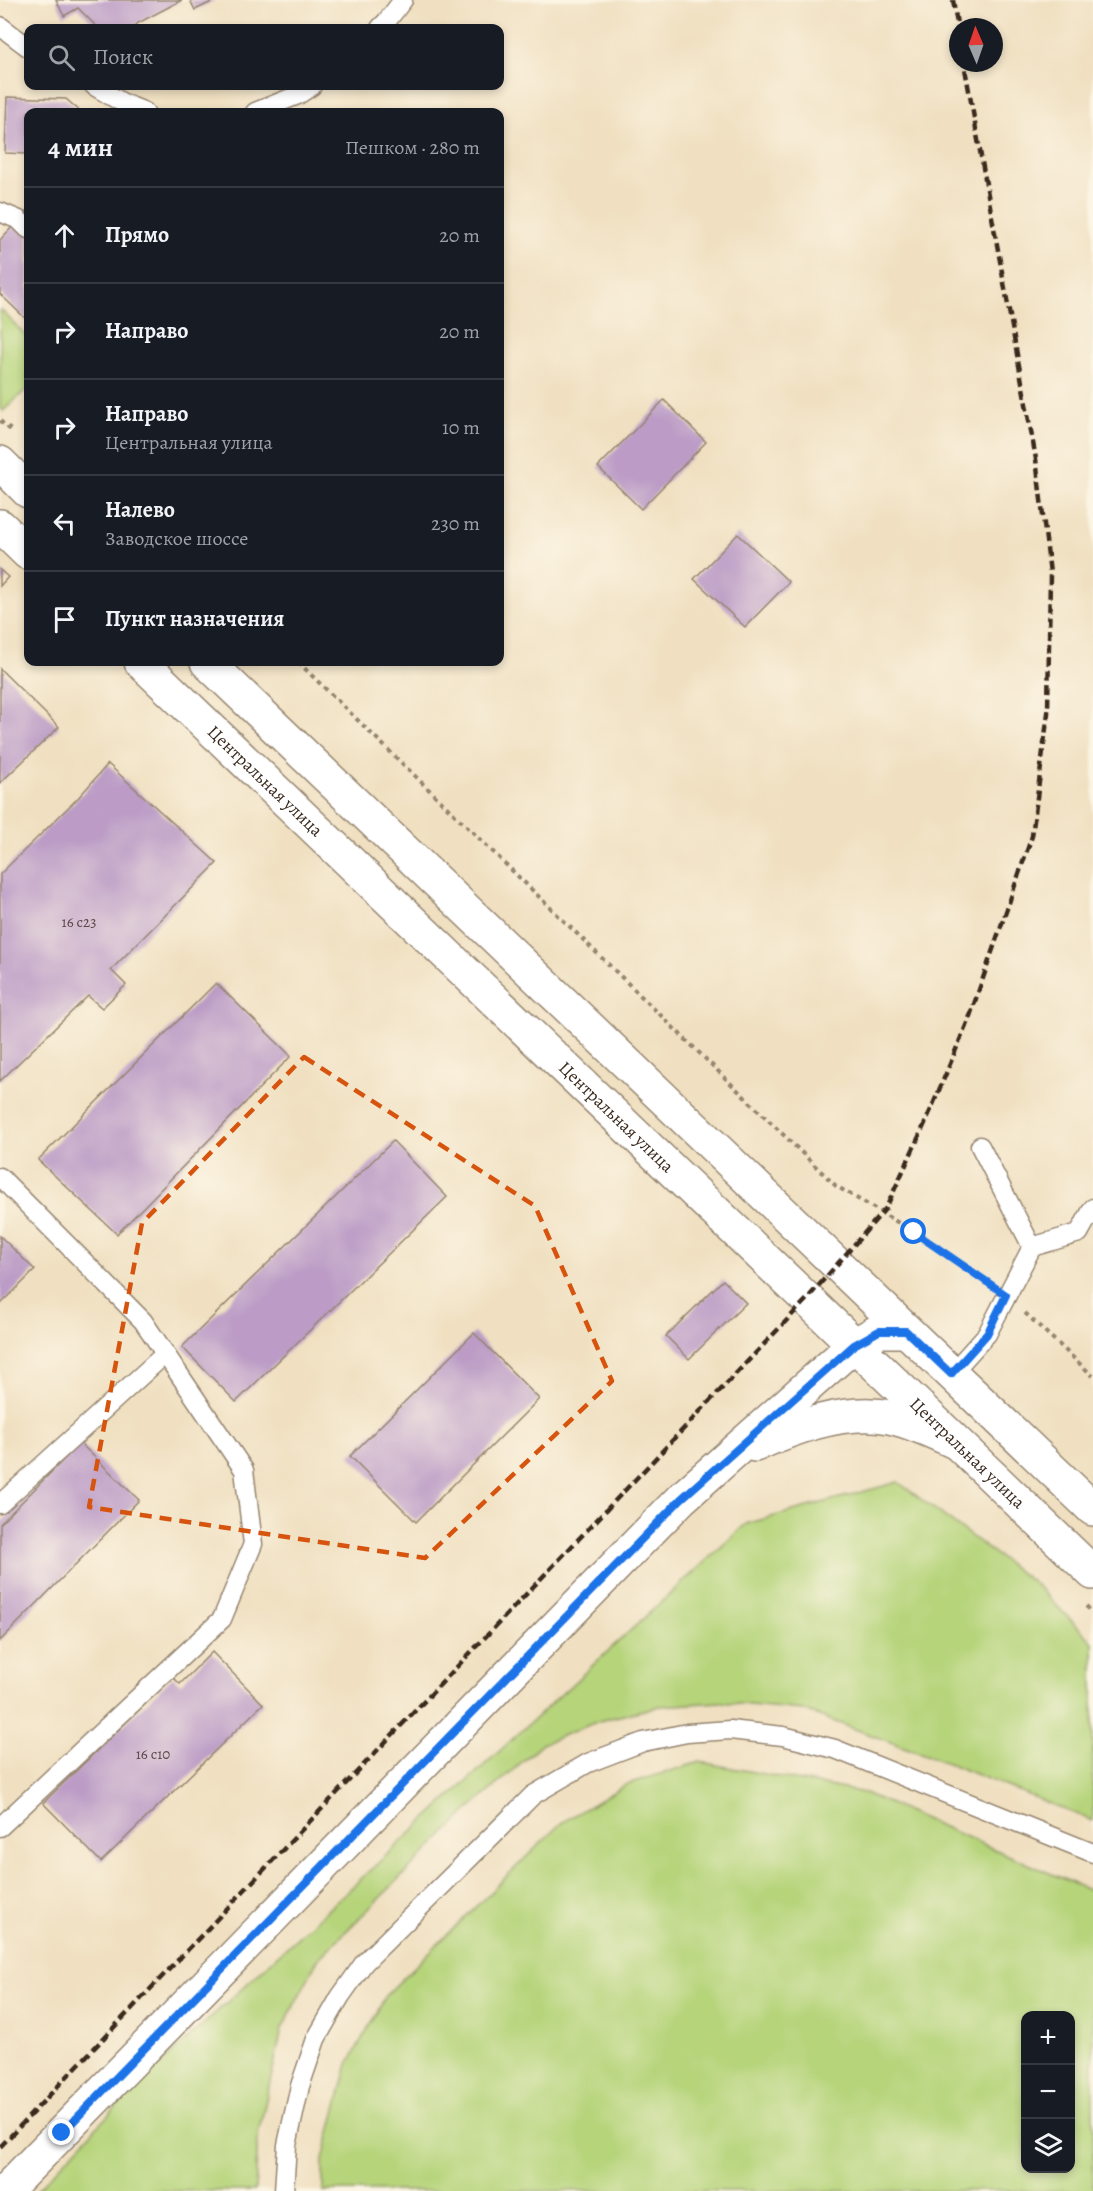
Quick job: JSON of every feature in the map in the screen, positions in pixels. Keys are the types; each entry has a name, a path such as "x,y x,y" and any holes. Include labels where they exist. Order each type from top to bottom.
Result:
{"main road":[{"path":"0,463 24,487"},
{"path":"0,526 24,549"},
{"name":"Центральная улица","path":"145,666 1093,1574"},
{"path":"211,666 1093,1509"},
{"path":"5,2191 681,1499 854,1345 879,1331 906,1331"},
{"path":"726,1458 786,1431 850,1416 888,1417 916,1425 956,1442"}],"lane":[{"path":"384,24 403,0"},
{"path":"0,26 24,44"},
{"path":"101,90 135,108"},
{"path":"265,108 306,90"},
{"path":"0,212 19,220 24,225"},
{"path":"980,1146 1032,1247"},
{"path":"0,1177 143,1321 244,1470 253,1544 222,1619 0,1827"},
{"path":"951,1374 987,1334 1032,1247 1079,1233 1093,1208"},
{"path":"0,1504 165,1354"},
{"path":"284,2191 287,2145 300,2086 316,2039 340,1996 364,1963 533,1796 588,1763 643,1742 687,1733 730,1730 783,1736 835,1749 1093,1853"}],"path":[{"path":"302,666 836,1186 914,1232 1006,1295 1093,1376"}],"highlighted area":[{"path":"304,1057 535,1206 612,1381 425,1558 89,1507 142,1223"}],"green space":[{"path":"0,309 24,334 24,392 3,411 0,408"},
{"path":"898,1482 1035,1584 1093,1642 1093,1821 945,1762 803,1710 720,1702 660,1706 599,1721 542,1744 475,1804 318,1959 282,2029 258,2135 255,2191 36,2191 134,2088 746,1524"},
{"path":"700,1762 865,1793 1093,1892 1093,2191 323,2191 323,2159 348,2064 387,1994 561,1823 627,1784"}],"building":[{"path":"56,0 182,0 137,24 94,24 78,8 64,16"},
{"path":"190,0 216,0 195,10"},
{"path":"7,97 66,99 76,108 24,108 24,154 5,153"},
{"path":"24,214 24,317 0,294 0,240"},
{"path":"664,400 706,442 641,509 598,467"},
{"path":"738,534 789,582 745,627 694,579"},
{"path":"0,570 8,577 0,586"},
{"path":"0,669 59,727 0,783"},
{"path":"108,764 217,863 111,970 126,985 102,1008 88,996 0,1081 0,874 78,798"},
{"path":"216,983 291,1056 117,1234 38,1160"},
{"path":"393,1141 447,1197 236,1402 182,1347"},
{"path":"0,1236 35,1270 0,1305"},
{"path":"723,1280 746,1303 689,1359 666,1336"},
{"path":"474,1333 539,1399 416,1522 350,1456"},
{"path":"80,1443 139,1500 0,1641 0,1524"},
{"path":"212,1652 263,1704 101,1862 43,1803 173,1677 180,1684"}],"railway":[{"path":"953,0 956,18"},
{"path":"0,2147 807,1299 886,1208 927,1119 970,1016 1032,836 1048,713 1050,573 1036,459 966,72"}],"route":[{"path":"62,2133 681,1499 854,1345 879,1331 906,1331 951,1374 987,1334 1006,1295 914,1232"}]}
